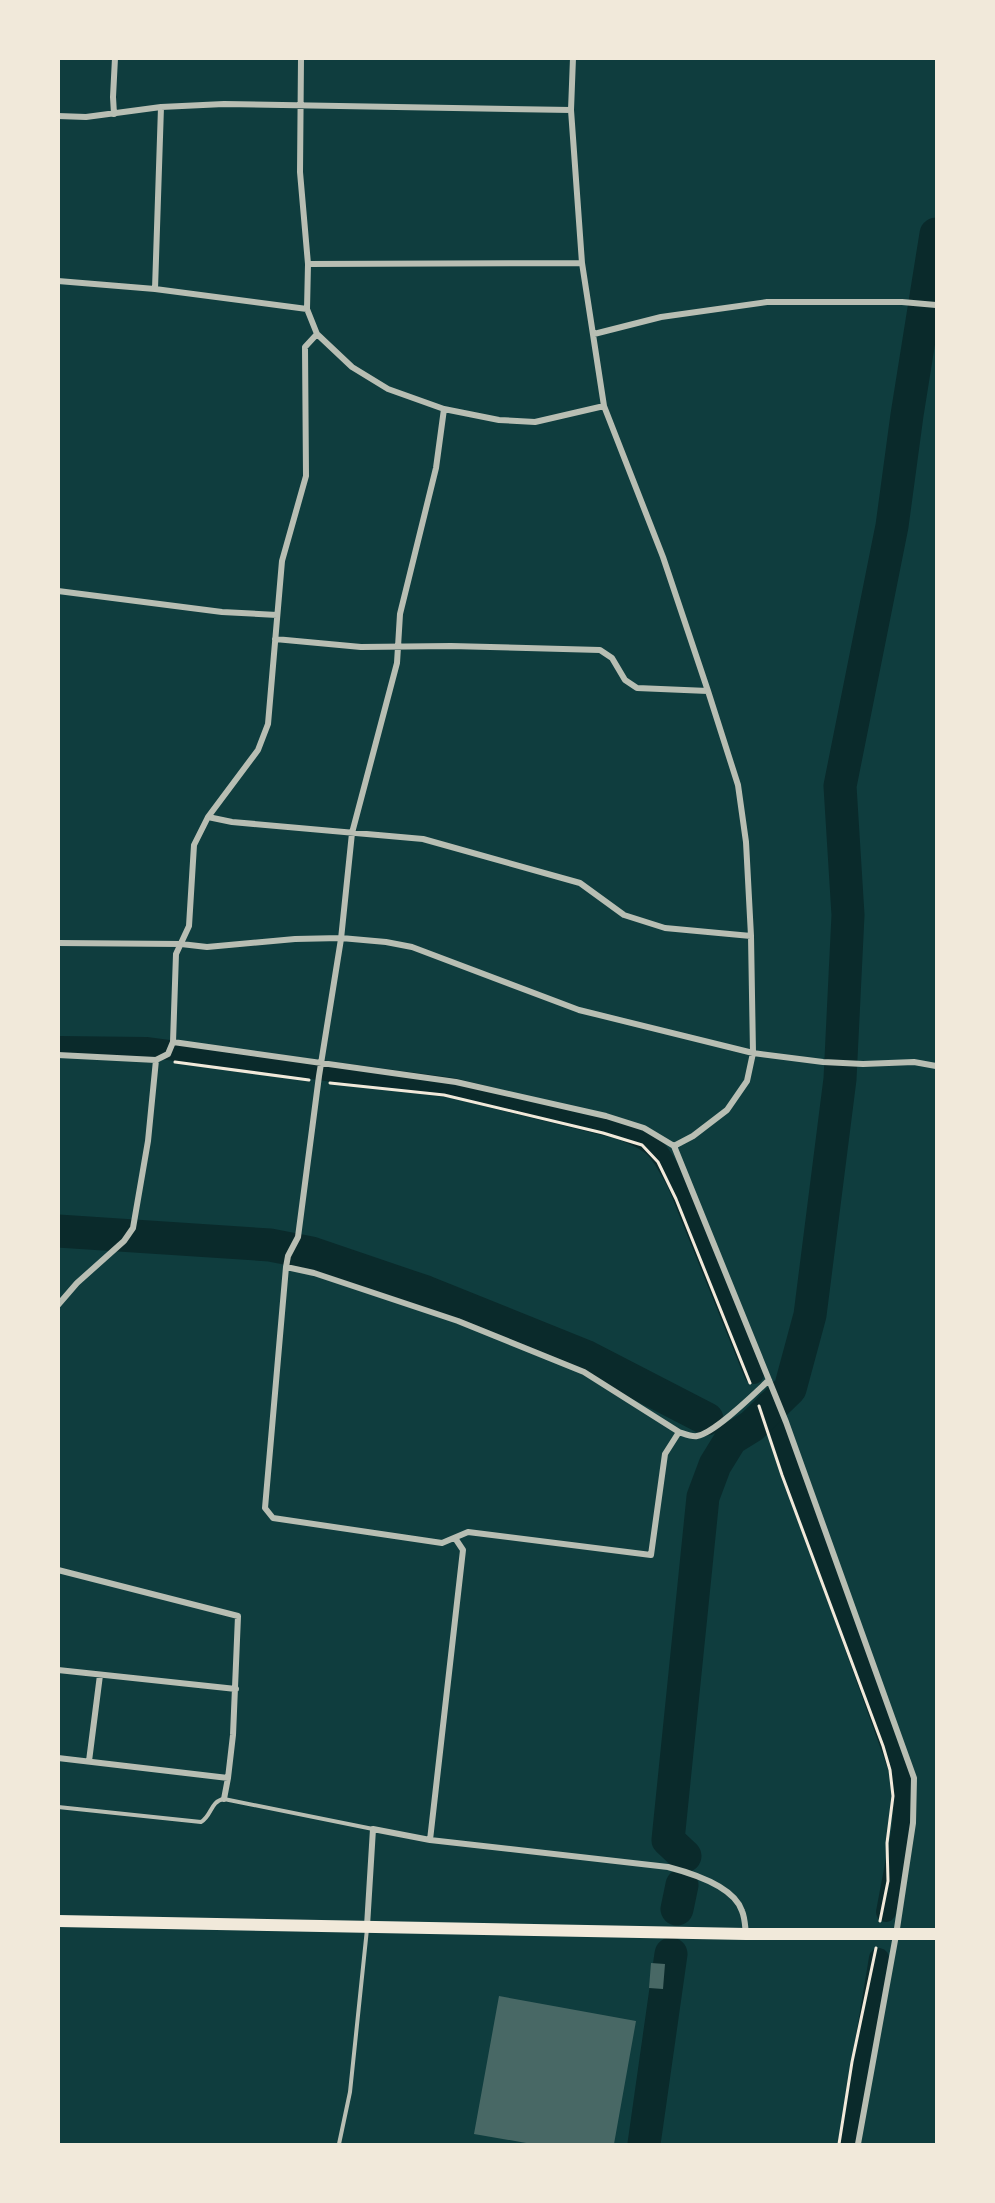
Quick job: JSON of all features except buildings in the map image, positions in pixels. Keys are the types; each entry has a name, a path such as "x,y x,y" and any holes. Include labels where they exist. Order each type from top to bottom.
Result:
{"main road":[{"path":"58,1921 746,1934 936,1934"}],"street":[{"path":"114,114 112,97 115,58"},
{"path":"301,58 300,172 308,264 307,309 317,334 352,367 388,389 444,409 499,420 535,422 604,406"},
{"path":"573,58 571,110 582,263 604,406 663,557 708,691 738,785 746,842 751,936 753,1053 747,1082 727,1110 693,1136 674,1146"},
{"path":"58,116 86,117 161,107 224,104 571,110"},
{"path":"154,290 161,107"},
{"path":"308,264 582,263"},
{"path":"58,281 307,309"},
{"path":"594,334 661,317 767,302 902,302 936,305"},
{"path":"58,1055 156,1060 168,1054 172,1044 176,954 189,926 194,845 208,817 258,750 268,724 282,561 306,476 305,347 317,334"},
{"path":"444,409 436,468 400,614 397,663 352,833 342,938 318,1079 296,1242 288,1256 286,1267 265,1508 273,1518 442,1543 468,1532 651,1555 665,1454 679,1432"},
{"path":"58,591 222,612 276,615"},
{"path":"274,639 361,647 451,646 600,650 612,658 625,680 638,688 708,691"},
{"path":"208,817 232,822 423,839 580,883 624,915 665,928 751,936"},
{"path":"58,943 180,944 207,947 295,939 342,938 386,942 412,947 579,1010 753,1053 823,1062 863,1064 914,1062 936,1066"},
{"path":"172,1044 456,1082 606,1116 644,1128 674,1146 774,1389 914,1778 913,1823 896,1935 858,2145"},
{"path":"58,1305 77,1283 124,1241 133,1228 148,1141 156,1060"},
{"path":"286,1267 314,1273 458,1321 584,1372 679,1432 695,1437 706,1433 769,1380"},
{"path":"430,1840 463,1550 454,1538"},
{"path":"58,1570 238,1616 236,1689 224,1800"},
{"path":"58,1670 236,1689"},
{"path":"89,1761 100,1675"},
{"path":"58,1758 228,1778"},
{"path":"367,1926 373,1829 430,1840 668,1867 695,1874 728,1892 742,1909 746,1934"}],"lane":[{"path":"58,1807 201,1822 207,1818 214,1804 219,1800 224,1800 373,1829"},
{"path":"339,2145 350,2092 367,1926"}],"path":[{"path":"156,1060 444,1095 603,1133 642,1145 658,1162 676,1199 755,1394 782,1475 883,1746 890,1770 893,1796 887,1843 888,1881"},
{"path":"839,2145 852,2062 868,1991"}],"waterway":[{"path":"685,1856 668,1840 703,1497 715,1465 731,1439 752,1426 790,1389 810,1315 840,1079 848,915 840,786 892,526 936,234"},
{"path":"58,1046 146,1047 453,1088 619,1129 641,1139 655,1148 677,1183 754,1374"},
{"path":"58,1231 270,1245 311,1253 426,1292 585,1356 707,1419"},
{"path":"767,1402 899,1770 904,1797 902,1827 886,1912"},
{"path":"677,1909 682,1885"},
{"path":"644,2144 671,1954"},
{"path":"848,2144 879,1958"}]}
